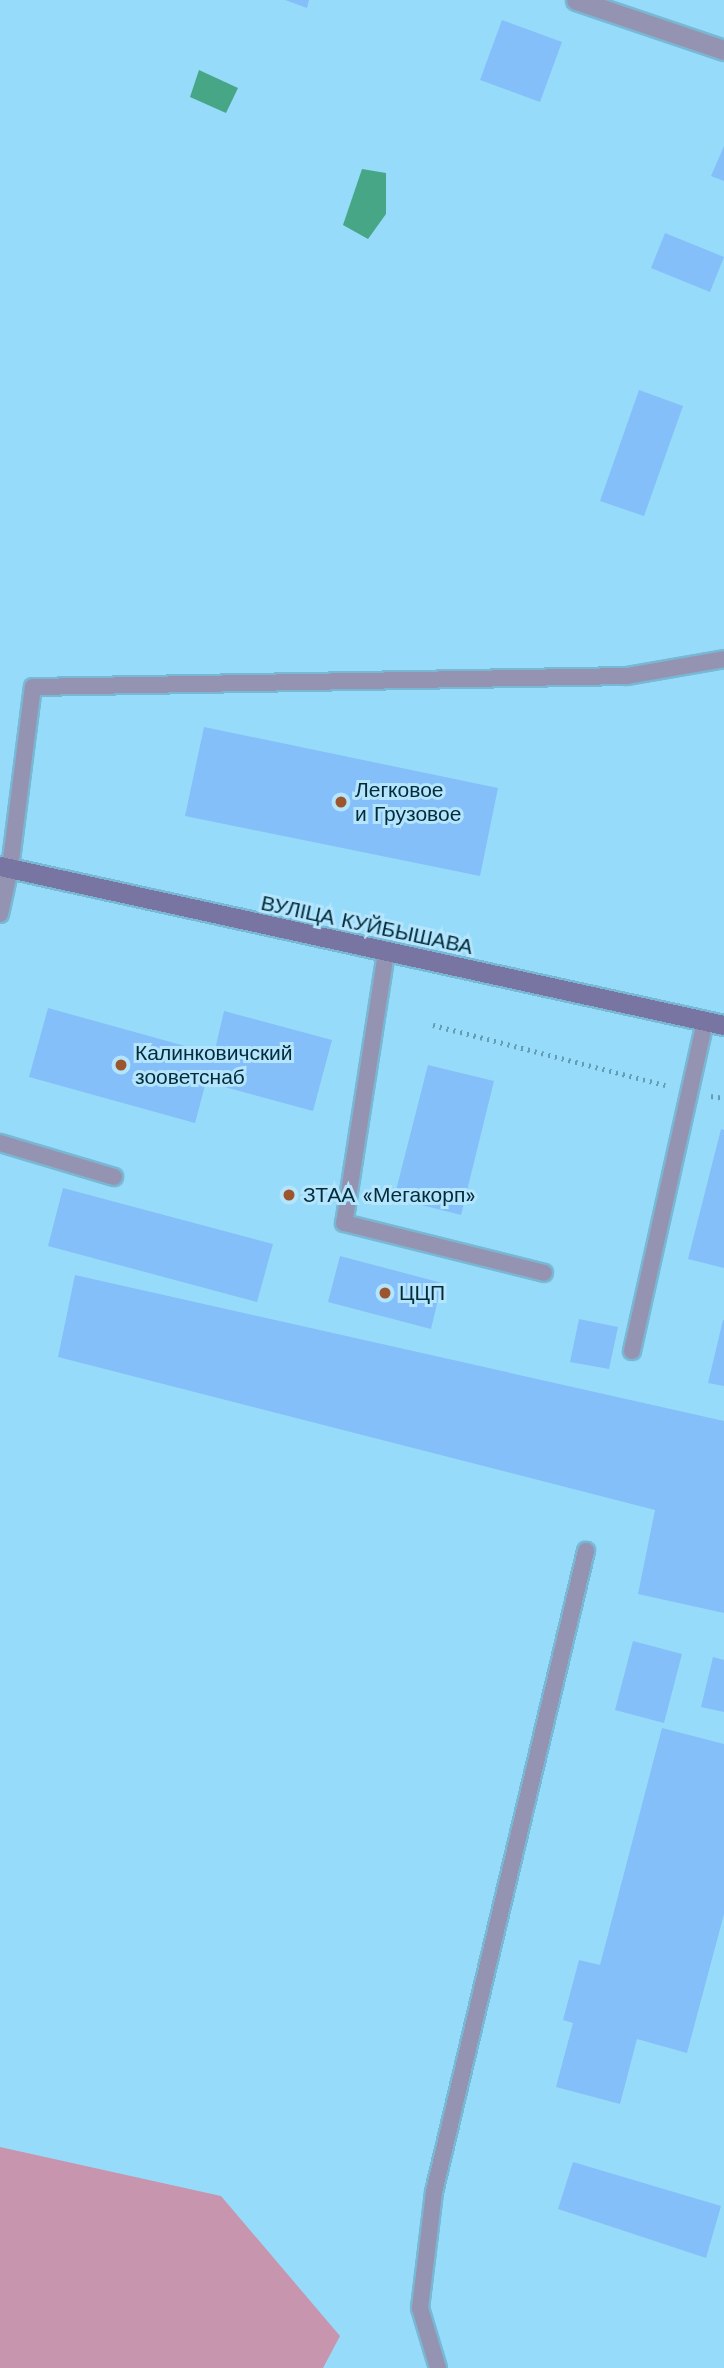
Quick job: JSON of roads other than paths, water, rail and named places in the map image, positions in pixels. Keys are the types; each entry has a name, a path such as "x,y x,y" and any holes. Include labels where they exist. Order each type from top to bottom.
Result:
{"main road":[{"name":"ВУЛІЦА КУЙБЫШАВА","path":"5,867 386,953 714,1023"}],"street":[{"path":"576,0 724,50"}],"lane":[{"path":"0,914 33,687 626,676 724,659"},
{"path":"386,953 344,1223 544,1273"},
{"path":"632,1351 689,1091 714,1023"},
{"path":"0,1143 114,1177"},
{"path":"438,2368 420,2308 434,2192 586,1551"}],"place":[{"name":"Легковое и Грузовое","path":"341,802"},
{"name":"Калинковичский зооветснаб","path":"121,1065"},
{"name":"ЗТАА «Мегакорп»","path":"289,1195"},
{"name":"ЦЦП","path":"385,1293"}]}
